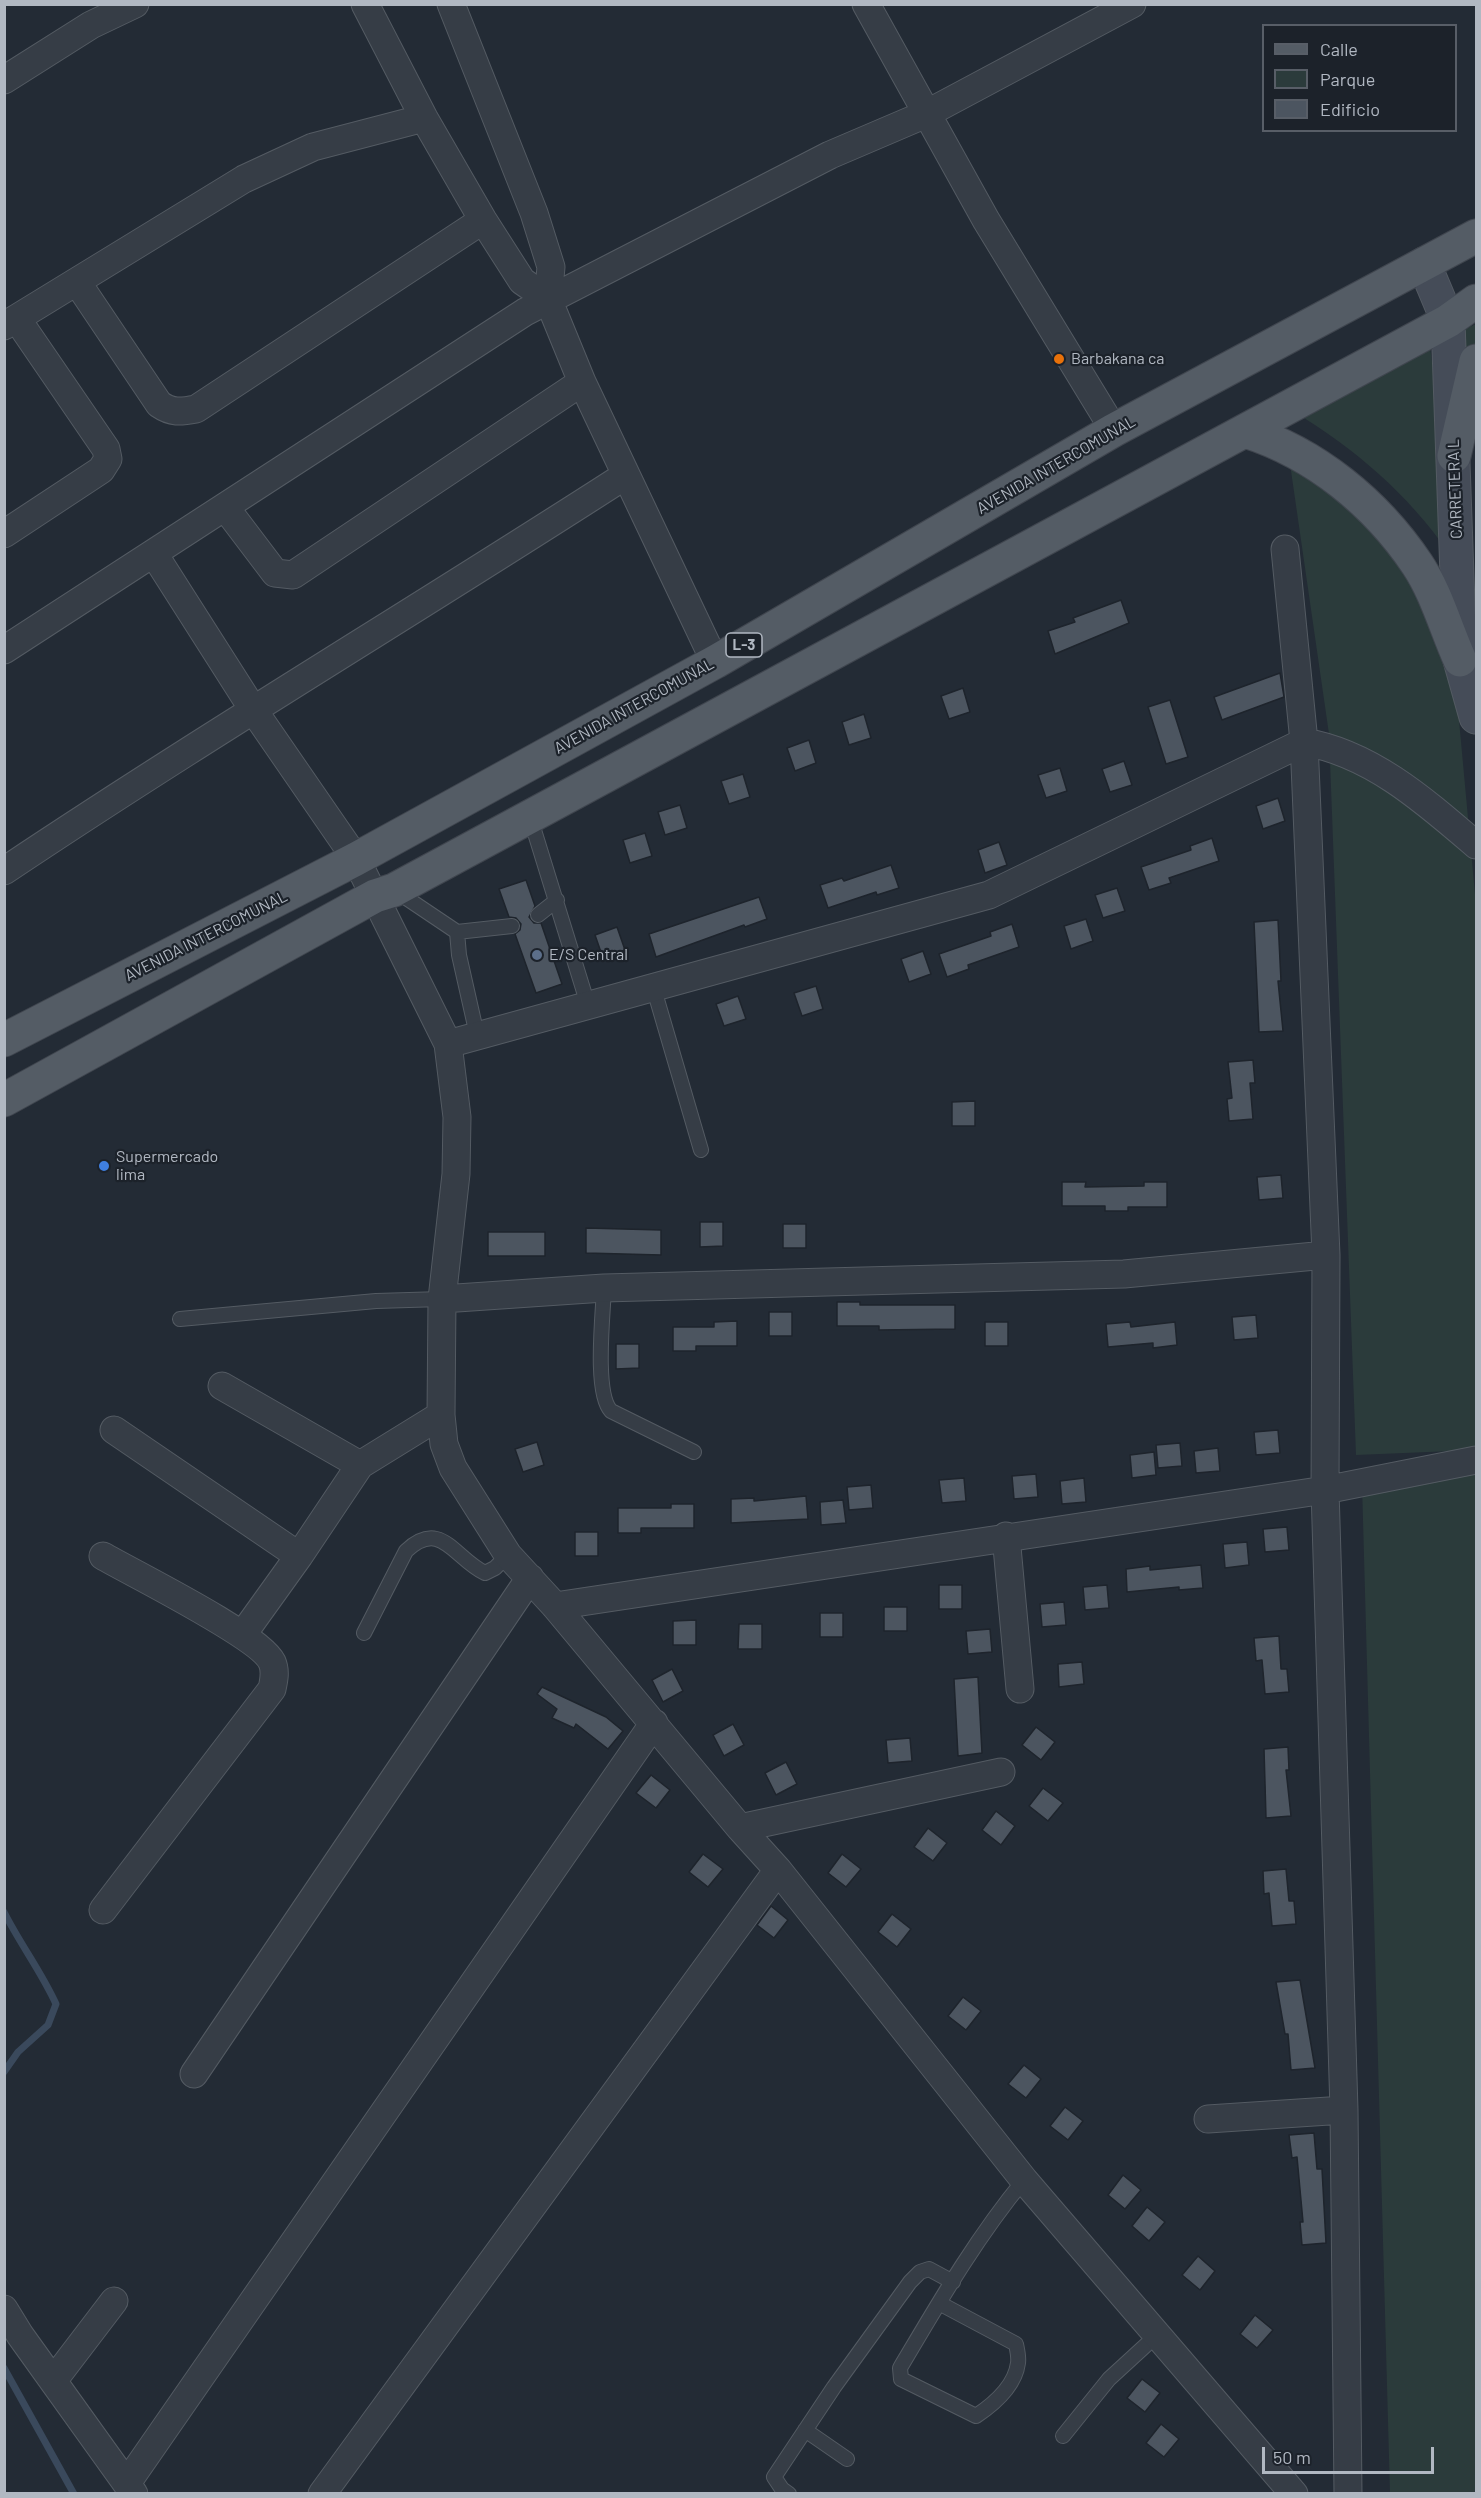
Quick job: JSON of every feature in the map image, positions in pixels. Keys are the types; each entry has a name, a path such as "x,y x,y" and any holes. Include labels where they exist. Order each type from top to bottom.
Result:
{"main road":[{"name":"AVENIDA INTERCOMUNAL","path":"4,1040 356,859 715,662 1114,430 1476,236"},
{"path":"4,1100 1245,432 1448,321 1476,301"},
{"path":"1454,456 1476,361"},
{"path":"1245,432 1277,441 1308,458 1377,514 1417,565 1466,645"}],"street":[{"path":"4,80 86,15 135,4"},
{"path":"365,4 424,118 483,220 522,281 548,299"},
{"path":"452,4 534,213 551,267 548,299 582,382 715,662"},
{"path":"866,4 986,220 1114,430"},
{"path":"4,650 548,299 830,155 926,114 1132,4"},
{"path":"4,534 101,470 108,459 106,449 11,323 244,179 313,147 424,118"},
{"path":"77,282 159,404 171,412 181,412 196,409 483,220"},
{"name":"CARRETERA L","path":"1424,264 1448,321 1466,645 1476,717"},
{"path":"225,507 275,573 293,575 582,382"},
{"path":"4,871 135,783 254,711 626,475"},
{"path":"1285,549 1304,742 1326,1255 1325,1490 1344,2110 1348,2493"},
{"path":"154,554 254,711 356,859 385,893 448,1044 457,1117 456,1174 442,1299 441,1415 444,1444 453,1468 508,1555 555,1606 740,1828 778,1870 1024,2180 1294,2493"},
{"path":"448,1044 989,896 1304,742 1338,749 1389,777 1476,845"},
{"path":"442,1299 604,1288 1124,1274 1326,1255"},
{"path":"222,1386 360,1465"},
{"path":"243,1634 360,1465 441,1415"},
{"path":"114,1431 299,1556"},
{"path":"555,1606 1006,1536 1325,1490 1476,1460"},
{"path":"1006,1536 1020,1689"},
{"path":"103,1556 243,1634 272,1660 275,1674 272,1689 103,1910"},
{"path":"194,2074 530,1578"},
{"path":"4,2309 131,2488 654,1723"},
{"path":"740,1828 1001,1772"},
{"path":"322,2493 778,1870"},
{"path":"1208,2119 1344,2110"},
{"path":"53,2381 114,2301"}],"lane":[{"path":"530,815 588,1005"},
{"path":"385,893 458,932 512,926"},
{"path":"538,915 557,900"},
{"path":"458,932 459,955 477,1035"},
{"path":"653,987 700,1150"},
{"path":"604,1288 602,1383 606,1405 611,1411 694,1452"},
{"path":"180,1319 376,1301 442,1299"},
{"path":"364,1633 406,1551 414,1542 426,1537 440,1538 470,1565 485,1573 495,1568 508,1555"},
{"path":"939,2302 1016,2344 1018,2364 998,2402 976,2416 901,2379 900,2368 939,2302 1002,2206 1024,2180"},
{"path":"789,2493 782,2489 774,2477 840,2378 920,2272 929,2269 953,2282"},
{"path":"1063,2436 1109,2379 1157,2335"},
{"path":"805,2430 847,2459"}],"green space":[{"path":"1476,324 1476,386 1474,395 1463,330"},
{"path":"1430,347 1456,547 1448,552 1416,511 1379,474 1339,441 1296,413"},
{"path":"1288,450 1335,481 1450,622 1476,905 1476,1450 1356,1455 1329,734"},
{"path":"1476,1472 1476,2493 1390,2493 1362,1484"}],"building":[{"path":"1121,600 1129,623 1055,654 1048,631 1075,622 1073,618"},
{"path":"1280,673 1284,697 1222,720 1214,697"},
{"path":"963,688 970,712 949,719 941,696"},
{"path":"1170,700 1188,757 1166,764 1148,707"},
{"path":"864,714 871,738 849,745 842,722"},
{"path":"809,740 816,763 795,771 787,748"},
{"path":"1124,761 1132,785 1110,792 1102,769"},
{"path":"1060,768 1067,791 1046,798 1038,775"},
{"path":"743,774 750,797 729,804 721,781"},
{"path":"1278,798 1285,821 1263,829 1256,806"},
{"path":"680,805 687,828 665,835 658,812"},
{"path":"645,833 652,856 630,863 623,840"},
{"path":"1212,838 1219,861 1169,878 1171,883 1149,890 1141,867 1191,850 1190,846"},
{"path":"999,842 1007,865 985,873 978,850"},
{"path":"891,865 899,888 877,895 876,892 828,908 820,885 842,878 844,881"},
{"name":"E/S Central","path":"526,880 535,906 529,917 534,923 541,923 562,984 536,993 515,934 520,930 521,924 516,918 509,917 499,889"},
{"path":"1117,888 1125,911 1103,918 1095,895"},
{"path":"759,897 767,919 656,957 649,934"},
{"path":"1086,919 1093,941 1071,949 1064,926"},
{"path":"1278,920 1281,981 1278,981 1283,1031 1259,1032 1254,922"},
{"path":"1012,924 1019,947 968,965 969,969 947,977 939,954 991,936 990,932"},
{"path":"617,927 625,950 603,958 595,935"},
{"path":"923,951 931,974 909,982 901,959"},
{"path":"816,986 823,1009 802,1016 794,993"},
{"path":"738,996 746,1019 724,1026 716,1004"},
{"path":"1253,1060 1255,1083 1250,1083 1253,1119 1229,1121 1227,1099 1232,1098 1228,1062"},
{"path":"975,1101 975,1126 952,1126 952,1102"},
{"path":"1281,1175 1283,1198 1259,1200 1257,1177"},
{"path":"1062,1182 1086,1182 1085,1187 1144,1186 1144,1182 1167,1182 1167,1207 1128,1207 1128,1211 1105,1211 1105,1206 1062,1206"},
{"path":"700,1222 723,1222 723,1246 700,1247"},
{"path":"783,1224 806,1224 806,1248 783,1248"},
{"path":"586,1228 661,1230 661,1255 586,1253"},
{"path":"488,1232 545,1232 545,1256 488,1256"},
{"path":"837,1302 860,1302 860,1305 955,1305 955,1329 879,1330 879,1326 837,1326"},
{"path":"769,1312 792,1312 792,1336 769,1336"},
{"path":"1256,1315 1258,1338 1234,1340 1232,1317"},
{"path":"737,1321 737,1346 696,1346 696,1351 673,1351 673,1327 714,1327 714,1322"},
{"path":"985,1322 1008,1322 1008,1346 985,1346"},
{"path":"1130,1322 1131,1327 1175,1322 1177,1345 1153,1348 1153,1343 1108,1347 1106,1324"},
{"path":"616,1344 639,1344 639,1368 616,1369"},
{"path":"1278,1430 1280,1453 1256,1455 1254,1432"},
{"path":"537,1442 544,1465 523,1472 515,1449"},
{"path":"1180,1443 1182,1466 1158,1468 1156,1445"},
{"path":"1218,1448 1220,1471 1196,1473 1194,1451"},
{"path":"1154,1452 1156,1475 1132,1478 1130,1455"},
{"path":"1036,1474 1038,1497 1014,1499 1012,1476"},
{"path":"964,1478 966,1501 942,1503 939,1480"},
{"path":"1084,1478 1086,1502 1062,1504 1060,1481"},
{"path":"871,1485 873,1508 849,1510 847,1487"},
{"path":"806,1496 808,1519 731,1523 731,1499 754,1498 754,1501"},
{"path":"843,1500 846,1523 821,1525 820,1502"},
{"path":"671,1504 694,1504 694,1528 641,1528 641,1533 618,1533 618,1508 671,1508"},
{"path":"1287,1527 1289,1550 1265,1552 1263,1529"},
{"path":"575,1532 598,1532 598,1556 575,1556"},
{"path":"1247,1542 1249,1565 1225,1568 1223,1544"},
{"path":"1201,1565 1203,1588 1179,1590 1179,1587 1127,1592 1126,1569 1150,1566 1150,1570"},
{"path":"939,1585 962,1585 962,1609 939,1609"},
{"path":"1107,1585 1109,1608 1085,1610 1083,1587"},
{"path":"1064,1602 1066,1625 1042,1627 1040,1604"},
{"path":"884,1607 907,1607 907,1631 884,1631"},
{"path":"820,1613 843,1613 843,1637 820,1637"},
{"path":"696,1620 696,1645 673,1645 673,1621"},
{"path":"739,1624 762,1624 762,1649 738,1649"},
{"path":"990,1629 992,1652 968,1654 966,1631"},
{"path":"1279,1636 1281,1669 1287,1669 1289,1692 1265,1694 1262,1660 1256,1661 1254,1638"},
{"path":"1082,1662 1084,1684 1059,1687 1058,1664"},
{"path":"672,1669 683,1691 663,1702 652,1680"},
{"path":"978,1677 982,1753 958,1756 954,1679"},
{"path":"542,1687 606,1717 623,1731 608,1749 576,1724 574,1728 552,1718 557,1709 537,1694"},
{"path":"733,1724 744,1745 724,1756 713,1735"},
{"path":"1036,1727 1055,1742 1041,1760 1022,1745"},
{"path":"910,1738 912,1761 888,1763 886,1740"},
{"path":"1288,1747 1289,1770 1286,1770 1291,1816 1266,1818 1264,1749"},
{"path":"786,1762 797,1784 776,1795 765,1773"},
{"path":"651,1775 670,1790 656,1808 636,1793"},
{"path":"1043,1788 1063,1803 1048,1821 1029,1806"},
{"path":"996,1811 1015,1826 1001,1845 982,1830"},
{"path":"928,1828 947,1843 933,1861 914,1847"},
{"path":"703,1854 723,1869 708,1887 689,1872"},
{"path":"842,1854 861,1869 846,1887 828,1873"},
{"path":"1286,1869 1289,1901 1294,1901 1296,1924 1272,1926 1269,1893 1264,1894 1263,1871"},
{"path":"771,1906 788,1920 774,1938 757,1925"},
{"path":"892,1914 911,1929 897,1947 878,1932"},
{"path":"1300,1980 1315,2068 1291,2070 1288,2034 1285,2034 1276,1982"},
{"path":"963,1997 981,2011 966,2030 948,2016"},
{"path":"1024,2065 1041,2079 1026,2098 1008,2084"},
{"path":"1065,2107 1083,2121 1068,2140 1050,2126"},
{"path":"1314,2133 1317,2169 1322,2169 1326,2243 1302,2245 1300,2222 1303,2222 1297,2157 1292,2158 1289,2135"},
{"path":"1123,2175 1141,2190 1125,2209 1108,2195"},
{"path":"1147,2207 1165,2222 1149,2241 1132,2226"},
{"path":"1198,2256 1215,2271 1200,2290 1182,2275"},
{"path":"1255,2315 1273,2330 1257,2348 1240,2334"},
{"path":"1142,2379 1160,2393 1145,2412 1127,2398"},
{"path":"1161,2424 1179,2439 1164,2457 1146,2443"}],"waterway":[{"path":"4,1912 56,2004 48,2025 18,2052 4,2072"},
{"path":"4,2368 74,2494"}],"place":[{"name":"Barbakana ca","path":"1059,359"},
{"name":"E/S Central","path":"537,955"},
{"name":"Supermercado lima","path":"104,1166"}]}
